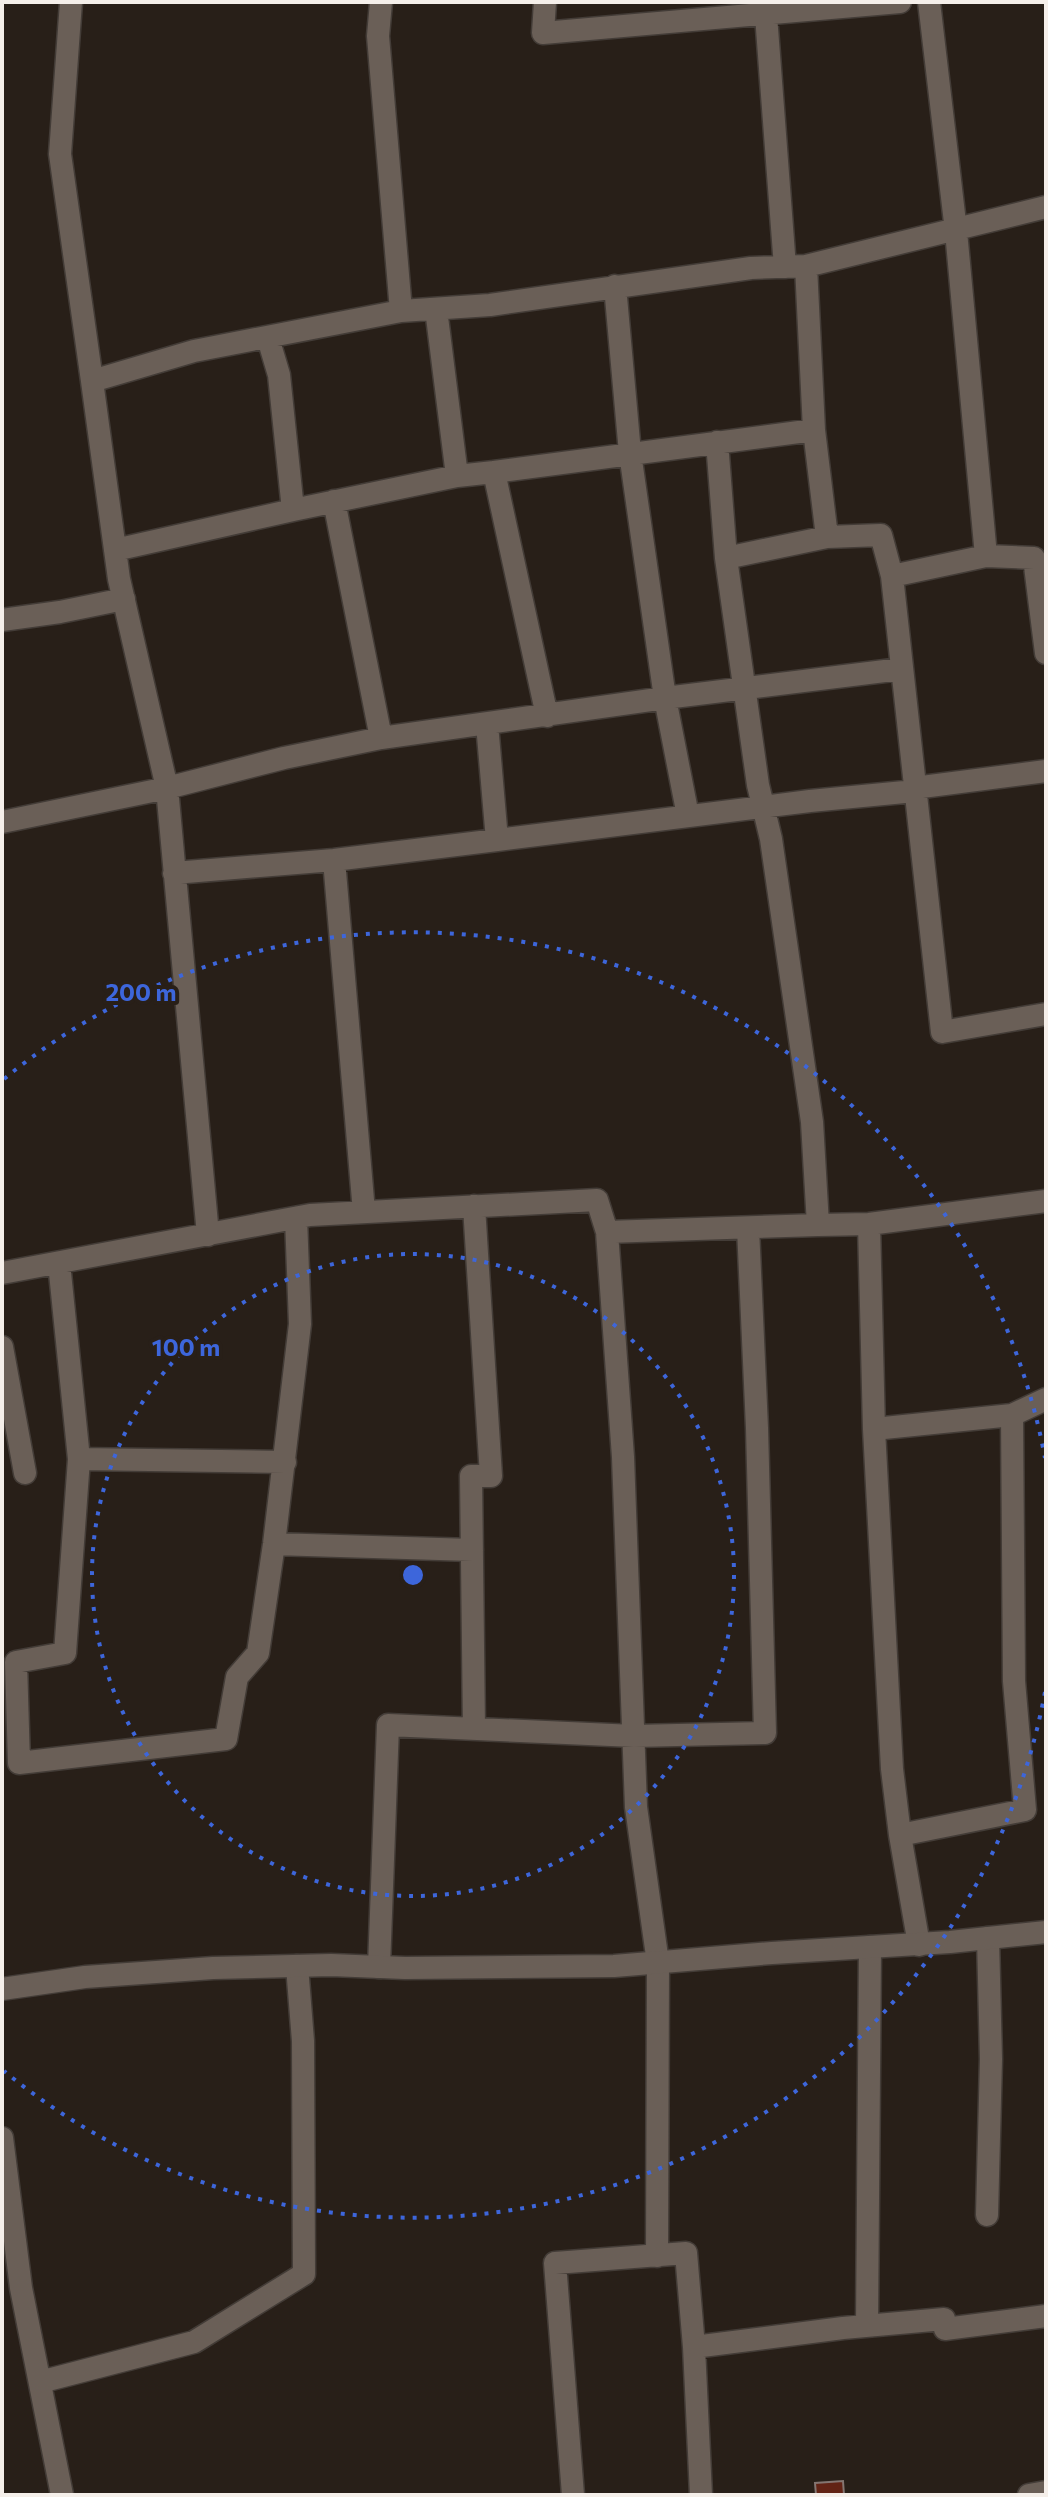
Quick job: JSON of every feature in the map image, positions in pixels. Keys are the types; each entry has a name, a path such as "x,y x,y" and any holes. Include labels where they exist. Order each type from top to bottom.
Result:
{"street":[{"path":"71,2 60,154 115,550 167,788 208,1235"},
{"path":"381,2 378,36 401,311"},
{"path":"545,2 543,33 765,8 900,2"},
{"path":"929,2 956,231 986,556"},
{"path":"765,8 827,537"},
{"path":"92,381 194,351 401,311 490,305 751,268 796,266 956,231 1046,207"},
{"path":"615,286 630,453 665,698 688,816"},
{"path":"436,309 457,476"},
{"path":"268,338 279,375 293,510"},
{"path":"115,550 457,476 814,430"},
{"path":"717,442 726,558 744,689 771,839 812,1122 818,1225"},
{"path":"494,472 547,716"},
{"path":"334,501 381,738"},
{"path":"726,558 827,537 881,535 892,576 942,1032 1046,1014"},
{"path":"892,576 986,556 1040,558 1046,653"},
{"path":"2,620 124,599"},
{"path":"2,822 167,788 284,758 381,738 901,669"},
{"path":"487,724 497,840"},
{"path":"174,873 334,860 914,790 1046,771"},
{"path":"334,860 364,1212"},
{"path":"2,1273 296,1218 597,1200 607,1232 623,1457 636,1807 658,1963 657,2256"},
{"path":"607,1232 869,1224 1046,1201"},
{"path":"474,1206 491,1476 471,1476 474,1729"},
{"path":"59,1263 79,1459 65,1653 16,1662 10,1765 226,1739 237,1677 258,1653 274,1544 300,1324 296,1218"},
{"path":"869,1224 874,1429 892,1769 919,1945"},
{"path":"379,1967 388,1725 634,1736 765,1733 760,1504 748,1228"},
{"path":"2,1347 25,1473"},
{"path":"874,1429 1012,1415 1046,1399"},
{"path":"900,1835 1025,1810 1014,1681 1012,1415"},
{"path":"79,1459 285,1462"},
{"path":"274,1544 472,1550"},
{"path":"2,1989 85,1977 213,1968 614,1966 919,1945 1046,1932"},
{"path":"987,2215 991,2059 988,1938"},
{"path":"867,2326 870,1947"},
{"path":"40,2382 194,2342 304,2274 303,2041 297,1966"},
{"path":"2,2138 21,2288 62,2495"},
{"path":"573,2495 555,2263 686,2253 701,2495"},
{"path":"694,2347 944,2319 945,2329 1046,2316"},
{"path":"1029,2495 1046,2492"}],"building":[{"path":"843,2481 844,2495 816,2495 815,2483"}]}
